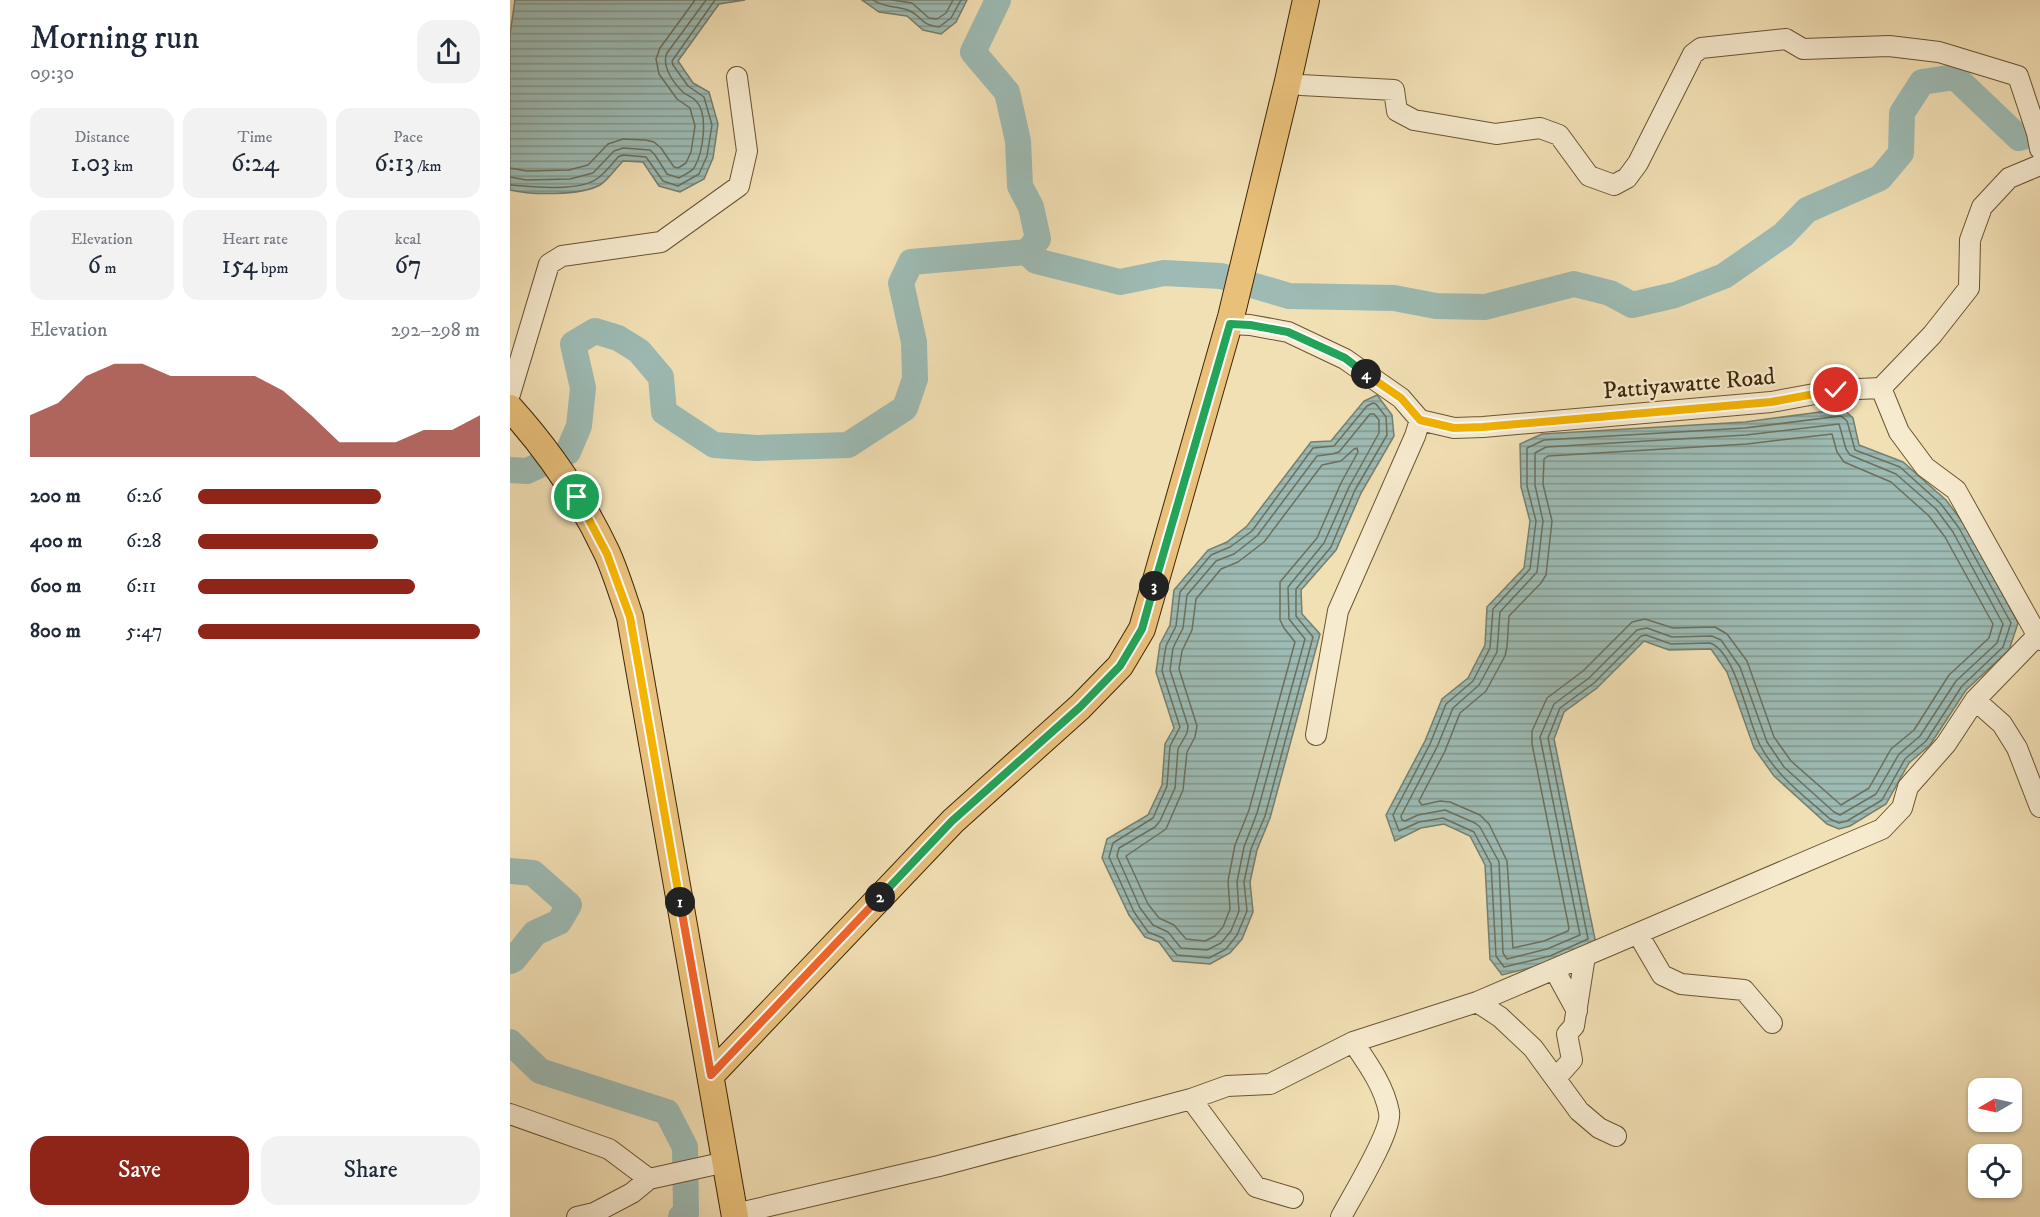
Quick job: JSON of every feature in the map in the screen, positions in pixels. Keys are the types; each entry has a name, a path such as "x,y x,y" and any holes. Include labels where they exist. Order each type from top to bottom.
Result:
{"main road":[{"path":"711,1075 952,821 1080,707 1120,666 1142,629 1231,320 1305,0"},
{"path":"510,408 555,464 577,497 607,554 630,617 711,1075 716,1164 735,1216"}],"street":[{"path":"1288,81 1302,85 1394,90 1397,111 1414,120 1496,134 1540,128 1559,135 1589,176 1614,185 1627,178 1638,164 1693,54 1701,48 1786,39 1803,49 1889,46 1939,52 2018,76 2040,149"},
{"path":"510,394 549,264 562,256 661,242 739,186 747,152 737,77"},
{"path":"735,1216 939,1166 1191,1099 1227,1086 1270,1084 1353,1042 1477,1002 1882,829 1902,808 1908,786 1946,744 1975,700 2038,638 1956,490 1925,467 1899,432 1881,388 1932,335 1969,288 1970,240 1982,207 2009,178 2040,165"},
{"path":"1231,320 1288,332 1345,358 1401,398 1420,420 1338,611 1316,735"},
{"name":"Pattiyawatte Road","path":"1420,420 1454,428 1483,427 1771,402 1836,390 1881,388"},
{"path":"1975,700 2002,724 2017,748 2040,807"},
{"path":"1638,934 1662,975 1681,984 1744,990 1772,1023"},
{"path":"1556,1078 1572,1059 1567,1034 1574,1026 1585,956"},
{"path":"1554,969 1577,1011"},
{"path":"1477,1002 1500,1017 1533,1048 1579,1111 1599,1128 1616,1136"},
{"path":"1341,1217 1379,1148 1390,1115 1377,1078 1353,1042"},
{"path":"1191,1099 1256,1187 1293,1198"},
{"path":"510,1114 609,1149 654,1178"},
{"path":"577,1217 594,1213 632,1194 654,1178 716,1164"}],"water":[{"path":"515,0 745,0 719,4 678,61 693,83 709,92 718,124 713,158 704,179 680,192 659,186 643,162 623,161 603,183 591,189 555,194 510,190 510,34"},
{"path":"862,0 967,0 956,22 941,34 923,30 907,16 879,12"},
{"path":"1377,395 1392,415 1394,436 1361,493 1336,550 1301,590 1302,614 1320,634 1270,818 1257,850 1250,882 1253,912 1242,939 1230,953 1210,964 1173,961 1159,942 1145,937 1129,915 1102,858 1107,839 1148,815 1162,785 1165,744 1174,728 1156,672 1160,644 1170,625 1174,590 1208,550 1227,542 1247,526 1311,442 1331,441 1364,401"},
{"path":"1843,409 1853,418 1859,445 1903,462 1946,500 1964,524 2018,623 2009,650 1966,690 1930,745 1909,763 1886,804 1850,826 1839,829 1827,824 1774,776 1754,748 1727,672 1711,649 1669,650 1644,641 1597,688 1564,712 1554,739 1596,944 1552,962 1502,975 1490,959 1485,865 1470,836 1444,824 1421,828 1395,841 1386,815 1425,741 1442,699 1468,678 1485,645 1487,607 1524,568 1530,521 1521,487 1520,444 1542,434 1745,422"}],"waterway":[{"path":"510,470 527,471 568,452 579,426 583,388 573,344 595,331 618,338 639,351 661,377 664,412 714,445 757,448 848,445 905,408 915,379 914,342 901,283 911,262 1027,252 1038,239 1031,207 1020,186 1018,141 1007,92 973,52 998,0"},
{"path":"1027,252 1036,261 1120,282 1164,273 1221,276 1289,296 1394,298 1436,306 1485,307 1574,284 1610,293 1632,305 1675,295 1724,276 1783,235 1807,210 1880,178 1901,153 1902,113 1922,82 1955,77 2019,138 2040,132"},
{"path":"510,871 533,873 569,905 559,922 535,933 510,961"},
{"path":"510,1042 540,1071 667,1112 685,1147 686,1213 681,1217"}],"route":[{"path":"577,497 607,554 630,617 711,1075 952,821 1080,707 1120,666 1142,629 1230,324 1288,332 1345,358 1401,398 1420,420 1454,428 1771,402 1836,390"}]}
